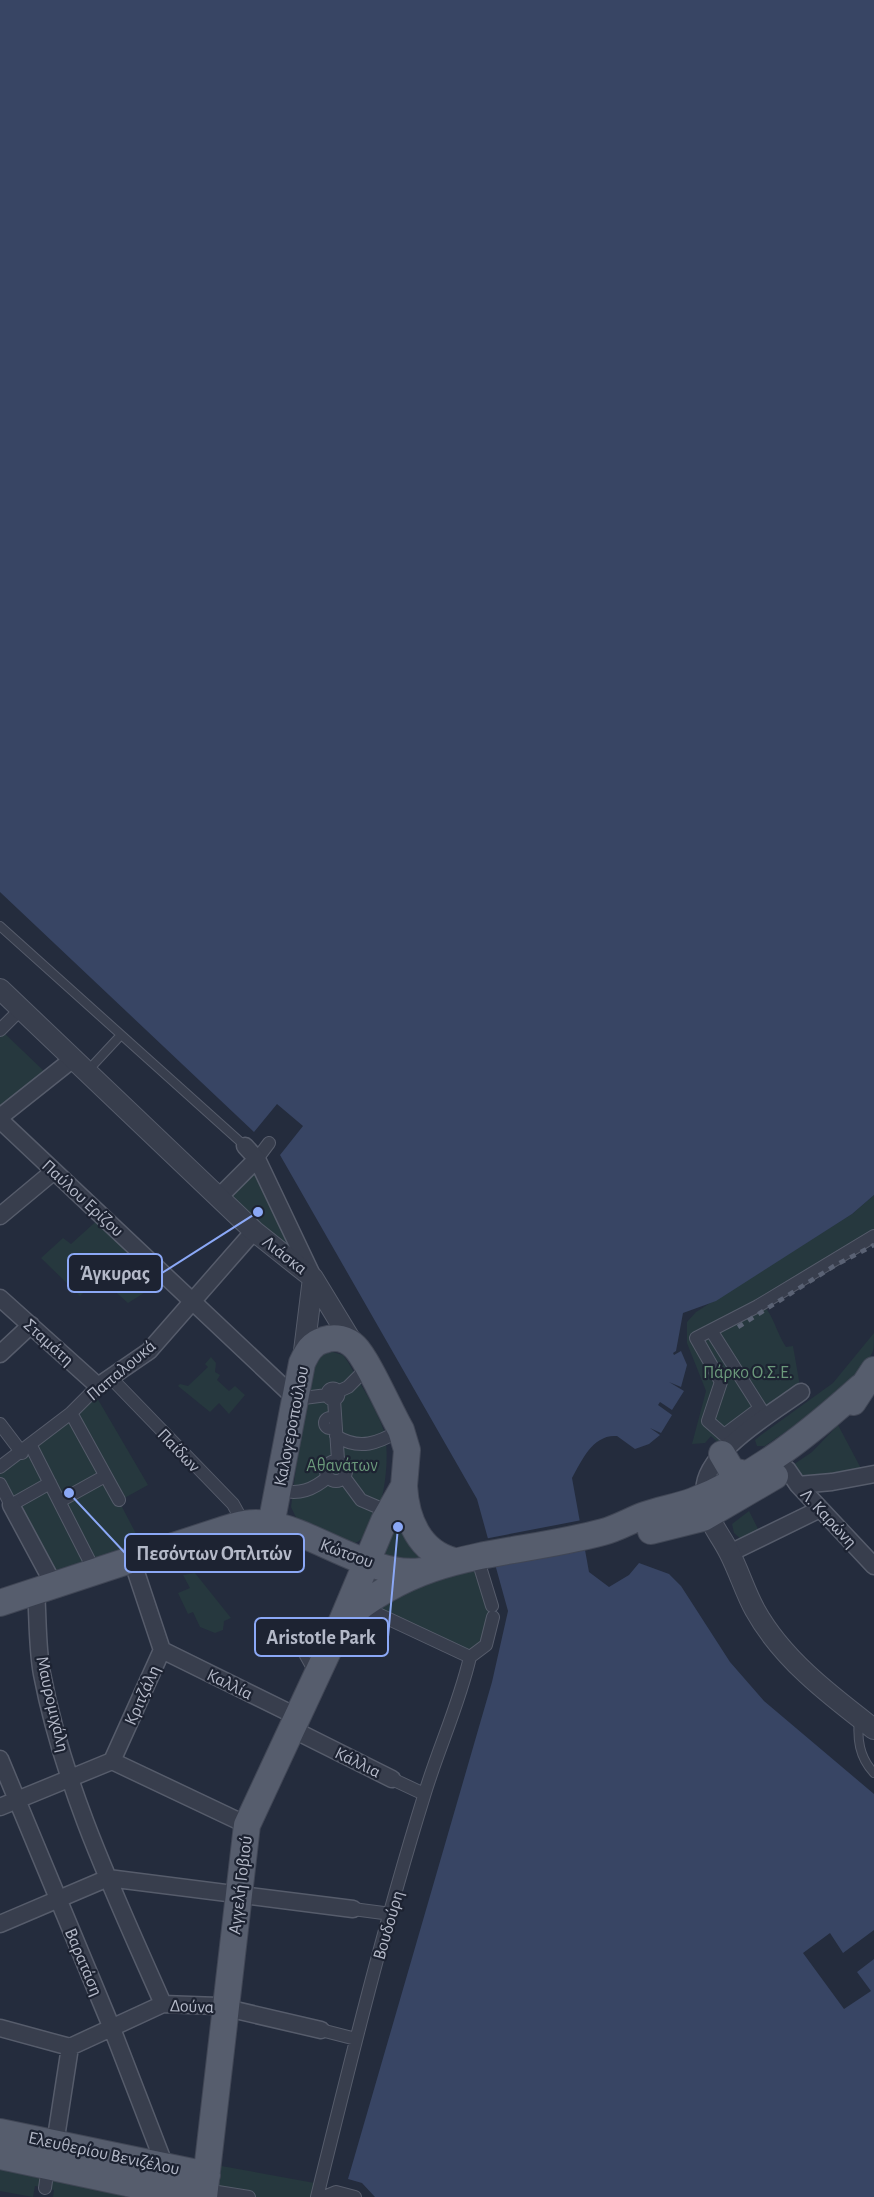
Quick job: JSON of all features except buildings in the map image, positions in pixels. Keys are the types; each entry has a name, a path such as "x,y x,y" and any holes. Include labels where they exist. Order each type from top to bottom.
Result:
{"main road":[{"name":"Καλογεροπούλου","path":"271,1524 303,1363 313,1345 327,1339 343,1340 363,1360"},
{"name":"Λιάσκα","path":"363,1360 405,1441 407,1460 404,1486 389,1512 367,1562"},
{"path":"710,1507 745,1474 803,1437 868,1378"},
{"path":"351,1613 384,1589 455,1560 603,1532 646,1514 679,1506 710,1507 792,1477 829,1436 868,1378"},
{"path":"722,1454 732,1471 745,1474"},
{"path":"404,1486 411,1522 426,1546 455,1560"},
{"name":"Κώτσου","path":"0,1603 244,1524 271,1524 367,1562 392,1569 455,1560"},
{"name":"Αγγελή Γοβιού","path":"202,2190 247,1825 316,1678 351,1613 367,1562"},
{"name":"Ελευθερίου Βενιζέλου","path":"0,2132 50,2166 165,2166 202,2190"},
{"name":"Ελευθερίου Βενιζέλου","path":"0,2157 50,2166 124,2190 202,2190"}],"street":[{"name":"Λιάσκα","path":"0,989 85,1065 254,1231 313,1278 363,1360"},
{"path":"0,1030 21,1009"},
{"path":"0,1118 85,1065"},
{"name":"Παύλου Ερίζου","path":"0,1118 296,1399"},
{"path":"219,1197 269,1143"},
{"path":"245,1146 256,1159 313,1278 303,1363"},
{"path":"0,1216 54,1171"},
{"name":"Παπαλουκά","path":"0,1467 27,1449 72,1413 104,1382 149,1351 254,1231"},
{"path":"801,1392 723,1435 708,1421 721,1382 696,1338 712,1332 874,1236"},
{"name":"Σταμάτη","path":"0,1298 30,1325 104,1382"},
{"path":"0,1354 30,1325"},
{"path":"712,1332 763,1413"},
{"path":"296,1399 333,1396 348,1387 363,1360"},
{"name":"Παίδων","path":"104,1382 233,1504 244,1524"},
{"path":"333,1396 338,1460"},
{"path":"72,1413 119,1500"},
{"path":"763,1413 722,1454 705,1479 714,1531 729,1552 754,1609 776,1641 798,1665 867,1724"},
{"path":"0,1424 27,1449 50,1483 95,1572"},
{"path":"336,1429 347,1443 372,1445 400,1430"},
{"path":"338,1460 345,1465 344,1477 361,1500 389,1512"},
{"path":"338,1460 328,1464 326,1471 328,1477 338,1481 344,1477"},
{"path":"792,1477 832,1482 874,1474"},
{"path":"60,1501 105,1476"},
{"path":"279,1490 290,1493 304,1492 318,1486 328,1477"},
{"name":"Λ. Καρώνη","path":"792,1477 874,1566"},
{"path":"11,1505 50,1483"},
{"path":"0,1484 45,1588"},
{"path":"729,1552 820,1509"},
{"name":"Κριτζάλη","path":"112,1761 162,1650 132,1560"},
{"name":"Βουδούρη","path":"317,2197 356,2039 424,1794 463,1686 470,1657 486,1645 492,1612 455,1560"},
{"name":"Μαυρομιχάλη","path":"45,1588 42,1672 71,1779 108,1878 163,2004"},
{"path":"351,1613 470,1657"},
{"name":"Καλλία","path":"162,1650 295,1723"},
{"name":"Κάλλια","path":"295,1723 392,1779 424,1794"},
{"name":"Βαρατάση","path":"0,1759 111,2026 165,2166"},
{"path":"0,1807 112,1761 247,1825"},
{"path":"0,1924 108,1878 391,1914"},
{"name":"Δούνα","path":"70,2047 111,2026 163,2004 226,2007 356,2039"},
{"path":"0,2028 70,2047 50,2166"},
{"path":"202,2190 249,2197"},
{"path":"324,2197 336,2192 355,2197"}],"lane":[{"path":"0,926 245,1146"},
{"path":"85,1065 121,1035"},
{"path":"316,1627 304,1656 316,1678"},
{"path":"867,1724 857,1740 862,1754 874,1773"}],"green space":[{"path":"0,1029 46,1073 0,1109"},
{"path":"257,1159 296,1242 279,1251 219,1197"},
{"name":"Πάρκο Ο.Σ.Ε.","path":"874,1195 874,1234 761,1302 786,1347 793,1346 801,1392 726,1450 711,1436 705,1443 692,1444 706,1391 687,1343 687,1322 696,1312 852,1214"},
{"path":"102,1216 168,1278 128,1303 99,1277 80,1296 41,1258 63,1238 71,1244"},
{"path":"874,1333 873,1351 866,1364 854,1377 825,1403 792,1427 765,1446 757,1446 755,1440 761,1435 833,1383"},
{"name":"Αθανάτων","path":"326,1350 343,1355 348,1362 377,1413 386,1443 385,1479 376,1517 368,1532 357,1542 344,1545 301,1528 291,1507 309,1367"},
{"path":"211,1357 216,1363 215,1372 220,1375 217,1380 229,1391 235,1386 245,1395 229,1414 219,1403 210,1412 178,1386 180,1384 188,1386 208,1367 205,1364"},
{"path":"93,1391 148,1485 119,1501 147,1555 54,1585 0,1484 0,1467"},
{"path":"838,1425 865,1476 798,1485 787,1469 812,1452"},
{"path":"749,1511 760,1533 743,1541 734,1533 732,1524"},
{"path":"389,1512 420,1539 477,1557 492,1606 486,1645 470,1657 360,1606"},
{"path":"195,1573 231,1618 224,1621 223,1630 215,1633 200,1627 193,1612 188,1614 178,1593 190,1588 183,1575"},
{"path":"0,2132 126,2183 123,2197 53,2197 54,2190 35,2186 33,2197 0,2191"},
{"path":"216,2165 320,2184 317,2197 214,2197"}],"water":[{"path":"0,0 874,0 874,1195 852,1214 716,1301 683,1313 676,1351 673,1353 674,1355 681,1351 687,1365 681,1387 669,1382 684,1391 672,1410 660,1402 658,1405 672,1415 661,1433 650,1428 660,1435 649,1444 635,1449 617,1436 601,1439 589,1450 572,1478 589,1572 609,1587 629,1575 639,1563 669,1574 681,1586 730,1662 764,1701 874,1794 874,1930 843,1953 830,1933 803,1953 844,2009 871,1991 857,1972 874,1959 874,2197 375,2197 362,2183 348,2179 492,1682 508,1611 477,1499 280,1155 303,1126 277,1104 254,1132 0,892"}],"pier":[{"path":"582,1520 587,1545 486,1551 484,1539"}],"railway":[{"path":"738,1327 834,1266 874,1245"}],"place":[{"name":"Άγκυρας","path":"258,1212"},
{"name":"Πεσόντων Οπλιτών","path":"69,1493"},
{"name":"Aristotle Park","path":"398,1527"}]}
